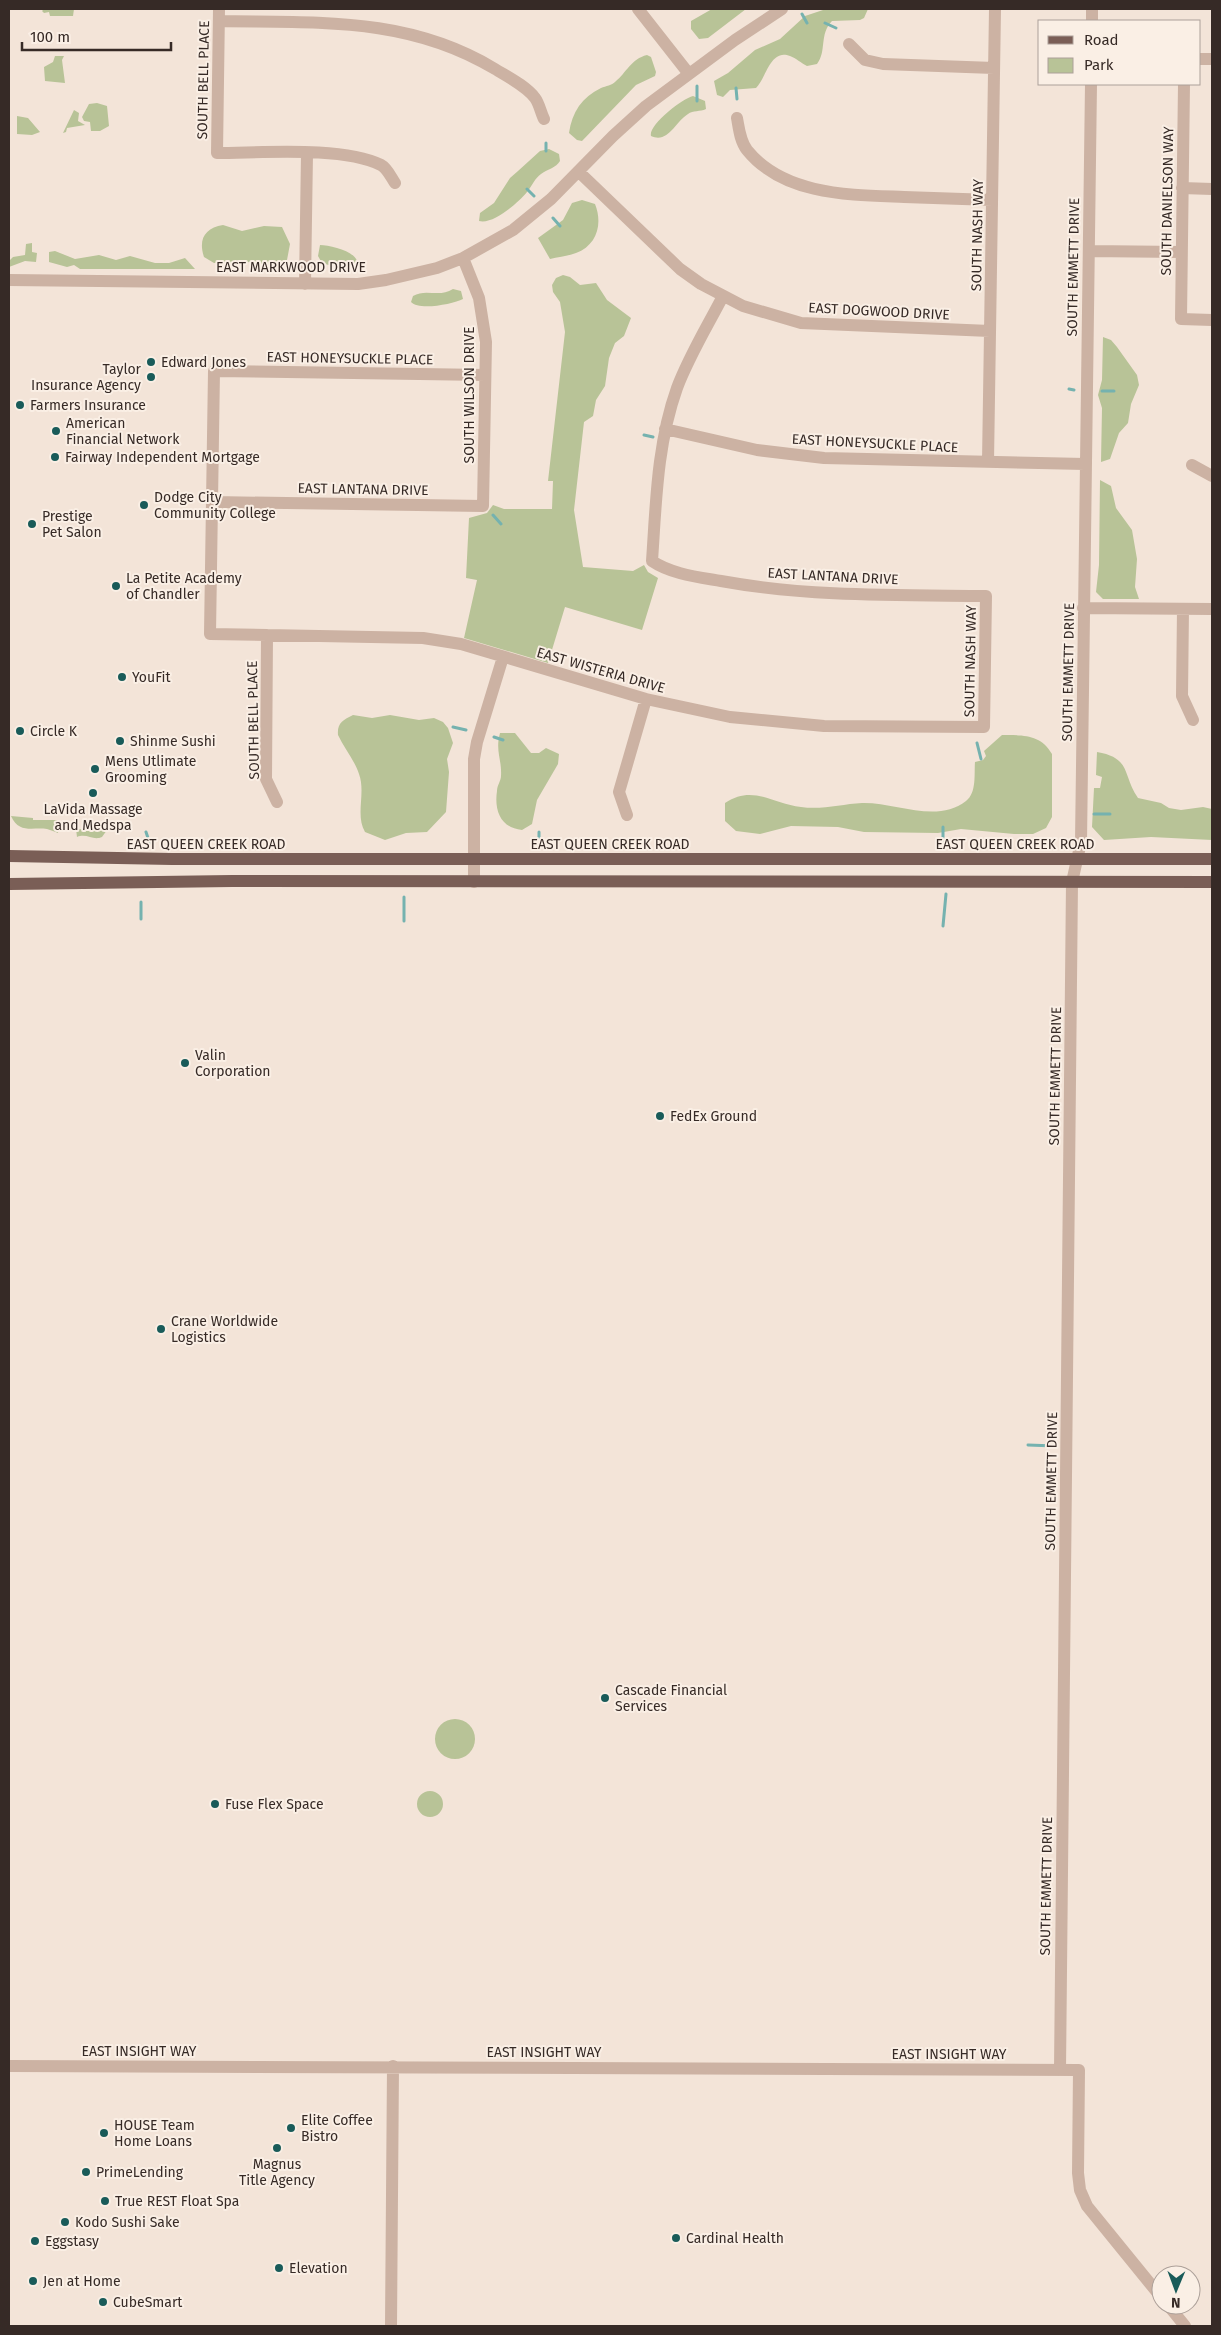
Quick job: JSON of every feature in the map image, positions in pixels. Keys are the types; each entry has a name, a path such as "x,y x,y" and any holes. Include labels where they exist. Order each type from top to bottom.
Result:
{"main road":[{"name":"EAST QUEEN CREEK ROAD","path":"9,856 172,859 474,859 1077,864 1212,859"},
{"path":"172,859 172,882"},
{"path":"9,884 172,882 1212,882"}],"street":[{"path":"638,9 689,74"},
{"name":"EAST MARKWOOD DRIVE","path":"9,280 358,284 386,280 437,268 463,258 492,243 531,217 579,172 628,121 689,74 782,9"},
{"name":"SOUTH NASH WAY","path":"988,462 995,9"},
{"path":"219,15 351,24 400,30 424,37 481,61 511,79 535,98 544,119"},
{"name":"SOUTH BELL PLACE","path":"219,15 217,153 307,154"},
{"path":"849,44 865,60 883,64 994,68"},
{"name":"SOUTH EMMETT DRIVE","path":"1060,2070 1072,882 1081,837 1091,85"},
{"name":"SOUTH DANIELSON WAY","path":"1184,85 1181,319 1212,320"},
{"path":"737,118 741,139 747,150 759,161 784,177 819,191 844,194 992,200"},
{"path":"306,284 307,154 334,154 383,166 395,183"},
{"name":"EAST DOGWOOD DRIVE","path":"579,172 680,269 723,296 763,313 802,323 990,331"},
{"path":"1182,188 1212,189"},
{"path":"1088,251 1182,252"},
{"name":"SOUTH WILSON DRIVE","path":"463,258 479,298 484,321 483,506"},
{"path":"665,430 685,369 723,296"},
{"name":"EAST HONEYSUCKLE PLACE","path":"213,502 214,372 485,375"},
{"name":"EAST HONEYSUCKLE PLACE","path":"665,430 748,448 797,456 861,460 1085,464"},
{"name":"EAST LANTANA DRIVE","path":"665,430 657,481 652,561 663,568 710,579 800,592 986,596"},
{"path":"1192,465 1212,476"},
{"name":"EAST LANTANA DRIVE","path":"213,502 483,506"},
{"name":"EAST WISTERIA DRIVE","path":"213,502 210,634 423,638 461,644 687,710 773,722 824,726 984,727"},
{"name":"SOUTH NASH WAY","path":"984,727 986,596"},
{"path":"1083,608 1212,610"},
{"path":"1183,609 1182,696 1193,720"},
{"name":"SOUTH BELL PLACE","path":"267,635 266,778 277,802"},
{"path":"474,882 475,751 503,657"},
{"path":"626,815 619,792 646,699"},
{"name":"EAST INSIGHT WAY","path":"9,2066 1078,2070 1078,2173 1080,2190 1087,2206 1151,2285"},
{"path":"391,2326 392,2066"},
{"path":"1176,2315 1185,2326"}],"green space":[{"path":"44,9 74,9 73,16 50,16 49,12 44,13 42,11"},
{"path":"712,9 746,9 708,38 699,39 691,29 691,21"},
{"path":"826,9 868,9 864,18 860,20 832,21 826,31 822,54 817,64 807,66 790,56 778,56 773,60 756,88 730,90 723,97 717,95 714,81 728,73 755,50 780,39 805,16"},
{"path":"647,55 651,57 656,72 655,76 636,85 582,141 577,140 569,133 575,112 588,96 614,83 633,63"},
{"path":"55,56 64,56 62,60 65,83 45,81 44,67 53,62"},
{"path":"693,96 705,101 706,109 688,114 667,135 657,138 651,136 651,131 660,119 674,107"},
{"path":"97,103 107,106 109,126 100,131 91,131 90,122 84,121 82,117 89,104"},
{"path":"74,110 79,113 78,121 85,125 67,128 66,132 63,133"},
{"path":"17,116 28,118 40,132 32,135 17,134"},
{"path":"549,149 559,154 560,161 539,176 523,197 512,207 491,220 479,221 480,213 494,203 510,178 540,151"},
{"path":"582,200 595,204 598,226 593,239 589,245 576,253 550,259 538,238 563,220 572,203"},
{"path":"223,225 242,231 264,226 282,227 290,244 287,260 273,266 252,262 214,263 204,257 202,251 203,240 207,232"},
{"path":"32,243 32,252 37,253 36,262 25,261 9,267 9,261 13,257 25,255 26,244"},
{"path":"320,245 335,247 347,252 355,257 357,261 345,267 336,267 322,263 318,256"},
{"path":"55,251 75,259 99,255 116,260 130,256 155,263 169,263 185,258 195,269 80,269 74,265 67,267 49,262 49,252"},
{"path":"563,275 570,277 580,285 596,283 607,300 631,318 624,336 615,343 609,358 605,386 596,400 593,416 584,422 574,510 583,567 633,571 644,565 648,572 658,578 642,630 565,607 548,663 464,638 477,580 466,578 469,518 487,513 493,505 504,509 552,509 553,481 548,481 565,332 560,302 553,292 552,285 556,278"},
{"path":"453,289 461,291 463,299 444,305 428,306 415,305 411,302 413,296 418,294 443,293"},
{"path":"1103,337 1111,340 1117,347 1137,375 1139,385 1131,404 1128,423 1119,433 1110,459 1101,462 1102,408 1098,395 1102,380"},
{"path":"1100,480 1111,486 1116,508 1132,530 1137,559 1135,587 1139,599 1103,599 1096,592 1099,565"},
{"path":"353,715 372,718 390,715 419,720 434,718 443,722 448,728 453,743 447,759 449,772 446,812 427,832 406,833 385,840 365,832 361,818 361,781 355,764 338,735 341,722"},
{"path":"500,733 515,733 531,753 539,753 546,748 559,754 558,764 537,800 532,824 522,830 509,826 500,817 498,812 496,798 501,776 498,750"},
{"path":"1002,735 1024,736 1037,739 1048,747 1052,754 1052,817 1046,828 1033,834 961,829 938,833 864,832 838,827 791,826 760,834 736,831 725,821 725,803 745,795 754,795 809,808 862,803 929,811 955,808 966,801 972,793 975,762 983,760 986,756 984,751"},
{"path":"1097,752 1116,758 1121,763 1138,798 1181,810 1203,807 1212,809 1212,840 1151,837 1104,840 1092,827 1094,788 1100,788 1102,777 1096,775"},
{"path":"11,816 33,818 33,820 57,820 59,823 58,833 47,829 26,829 14,822"},
{"path":"76,829 107,830 102,837 96,838 77,837"},
{"path":"459,1719 466,1722 472,1728 475,1739 474,1747 466,1756 459,1759 451,1759 444,1756 436,1747 435,1735 438,1728 447,1720"},
{"path":"430,1791 439,1795 443,1804 439,1813 430,1817 421,1813 417,1804 421,1795"}],"waterway":[{"path":"802,14 807,23"},
{"path":"825,23 836,28"},
{"path":"697,86 697,101"},
{"path":"736,88 737,99"},
{"path":"546,143 546,151"},
{"path":"527,189 534,196"},
{"path":"553,218 560,226"},
{"path":"1069,389 1074,390"},
{"path":"1102,391 1114,391"},
{"path":"644,435 653,437"},
{"path":"493,515 501,524"},
{"path":"453,727 466,730"},
{"path":"494,737 503,740"},
{"path":"977,743 981,759"},
{"path":"1094,814 1110,814"},
{"path":"943,827 943,844"},
{"path":"146,832 150,844"},
{"path":"539,832 539,839"},
{"path":"943,926 946,894"},
{"path":"404,897 404,921"},
{"path":"141,902 141,919"},
{"path":"1028,1445 1055,1446"}],"place":[{"name":"Edward Jones","path":"151,362"},
{"name":"Taylor Insurance Agency","path":"151,377"},
{"name":"Farmers Insurance","path":"20,405"},
{"name":"American Financial Network","path":"56,431"},
{"name":"Fairway Independent Mortgage","path":"55,457"},
{"name":"Dodge City Community College","path":"144,505"},
{"name":"Prestige Pet Salon","path":"32,524"},
{"name":"La Petite Academy of Chandler","path":"116,586"},
{"name":"YouFit","path":"122,677"},
{"name":"Circle K","path":"20,731"},
{"name":"Shinme Sushi","path":"120,741"},
{"name":"Mens Utlimate Grooming","path":"95,769"},
{"name":"LaVida Massage and Medspa","path":"93,793"},
{"name":"Valin Corporation","path":"185,1063"},
{"name":"FedEx Ground","path":"660,1116"},
{"name":"Crane Worldwide Logistics","path":"161,1329"},
{"name":"Cascade Financial Services","path":"605,1698"},
{"name":"Fuse Flex Space","path":"215,1804"},
{"name":"Elite Coffee Bistro","path":"291,2128"},
{"name":"HOUSE Team Home Loans","path":"104,2133"},
{"name":"Magnus Title Agency","path":"277,2148"},
{"name":"PrimeLending","path":"86,2172"},
{"name":"True REST Float Spa","path":"105,2201"},
{"name":"Kodo Sushi Sake","path":"65,2222"},
{"name":"Cardinal Health","path":"676,2238"},
{"name":"Eggstasy","path":"35,2241"},
{"name":"Elevation","path":"279,2268"},
{"name":"Jen at Home","path":"33,2281"},
{"name":"CubeSmart","path":"103,2302"}]}
